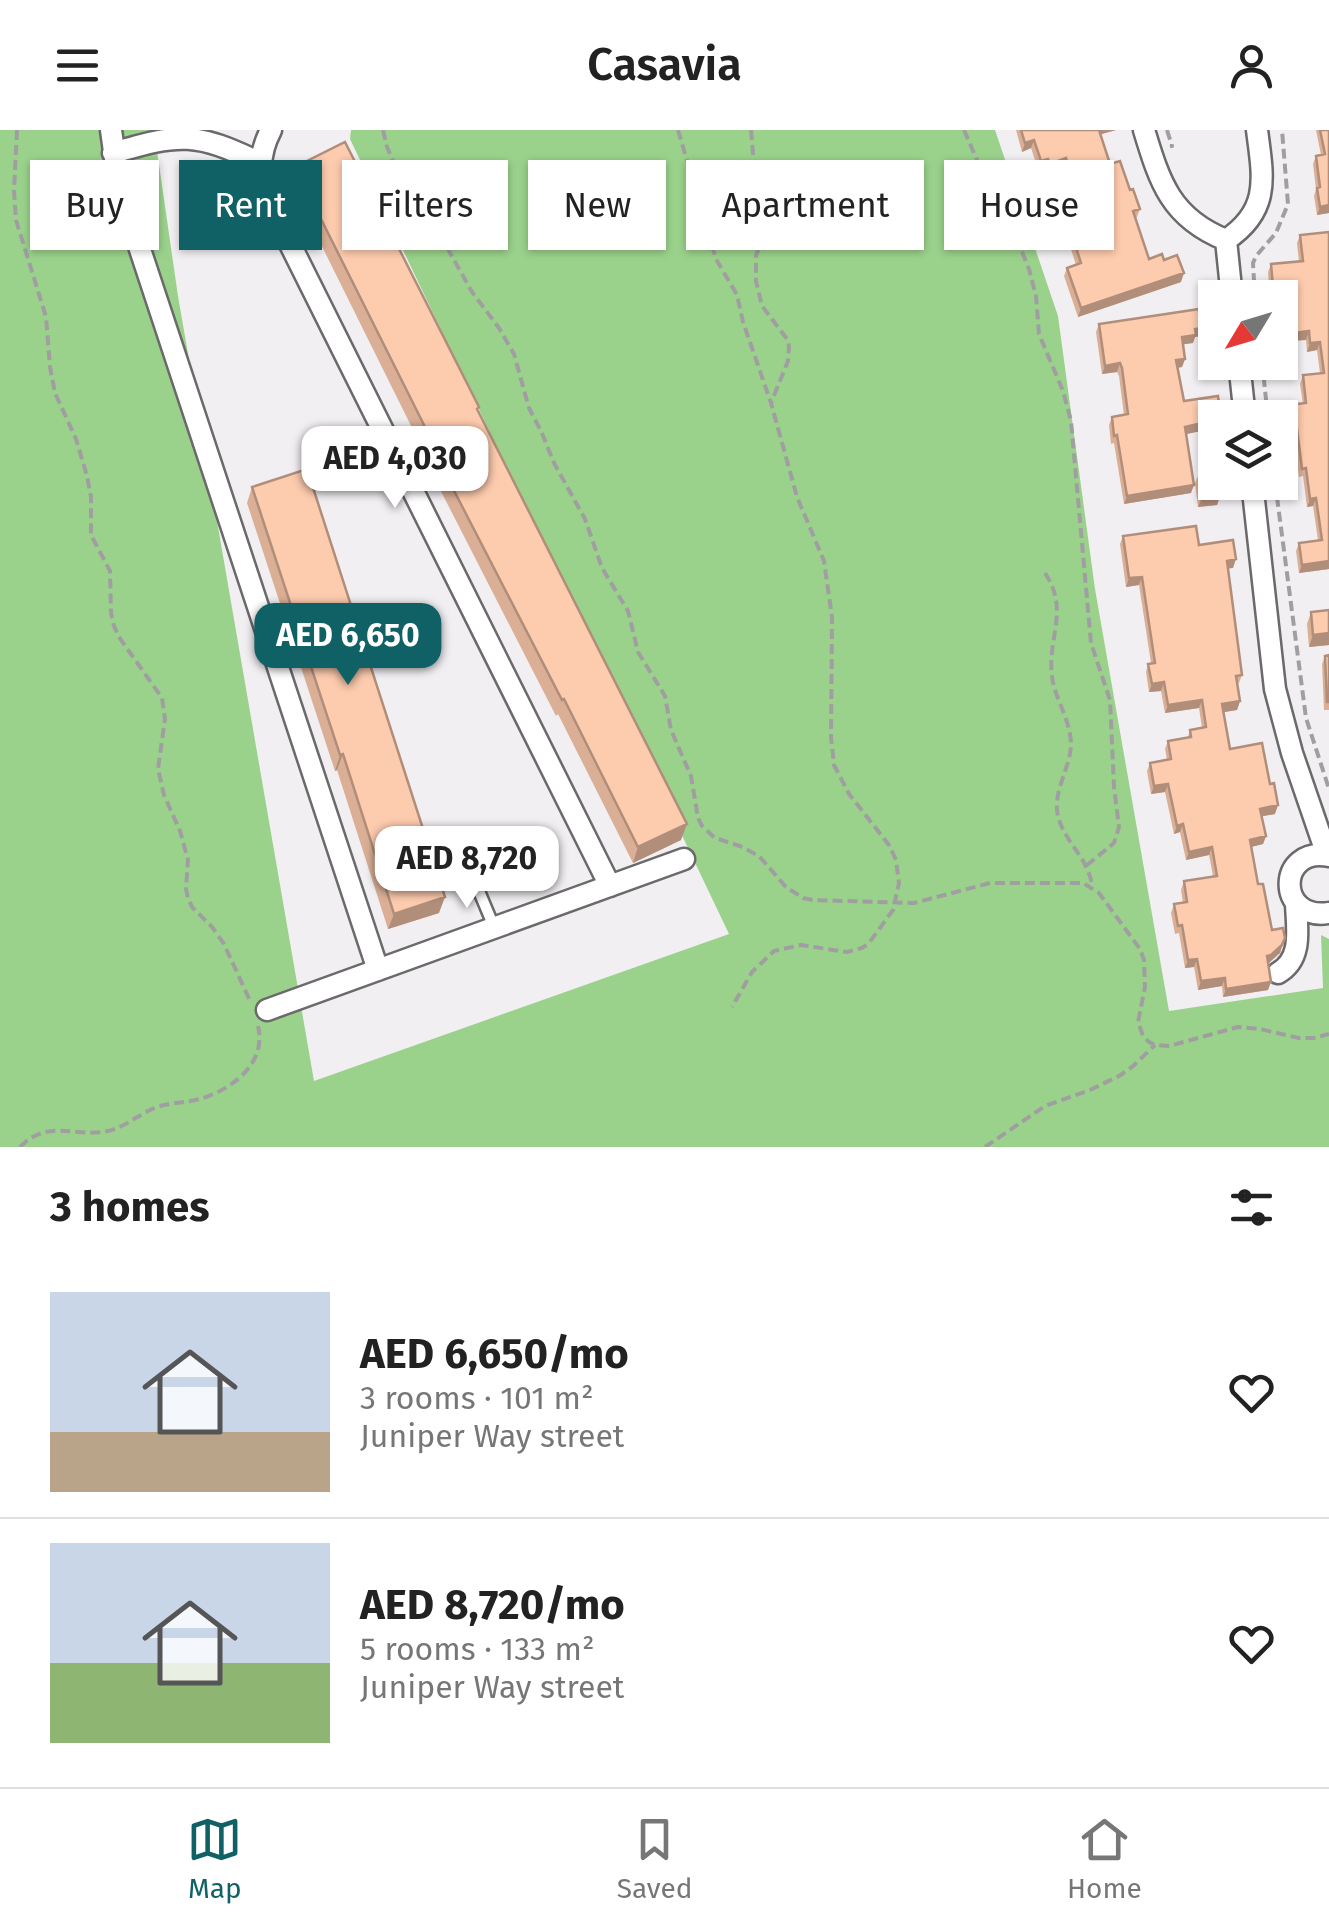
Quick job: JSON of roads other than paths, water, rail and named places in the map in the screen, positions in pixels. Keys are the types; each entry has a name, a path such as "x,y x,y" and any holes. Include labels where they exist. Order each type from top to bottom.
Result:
{"street":[{"path":"110,130 128,213 378,970"},
{"path":"260,160 271,130"},
{"path":"1144,130 1170,198 1194,224 1226,240"},
{"path":"1226,240 1248,222 1260,198 1258,130"},
{"path":"113,153 183,138 215,142 256,160"},
{"path":"1226,240 1230,280"},
{"path":"293,250 610,886"},
{"path":"1254,500 1275,689 1292,753 1328,856 1307,857 1292,870 1290,890 1296,904 1297,936 1294,958 1278,972"},
{"path":"259,1013 684,860"},
{"path":"1296,904 1317,915 1329,913"}],"lane":[{"path":"334,466 387,439"},
{"path":"471,872 494,928"}]}
